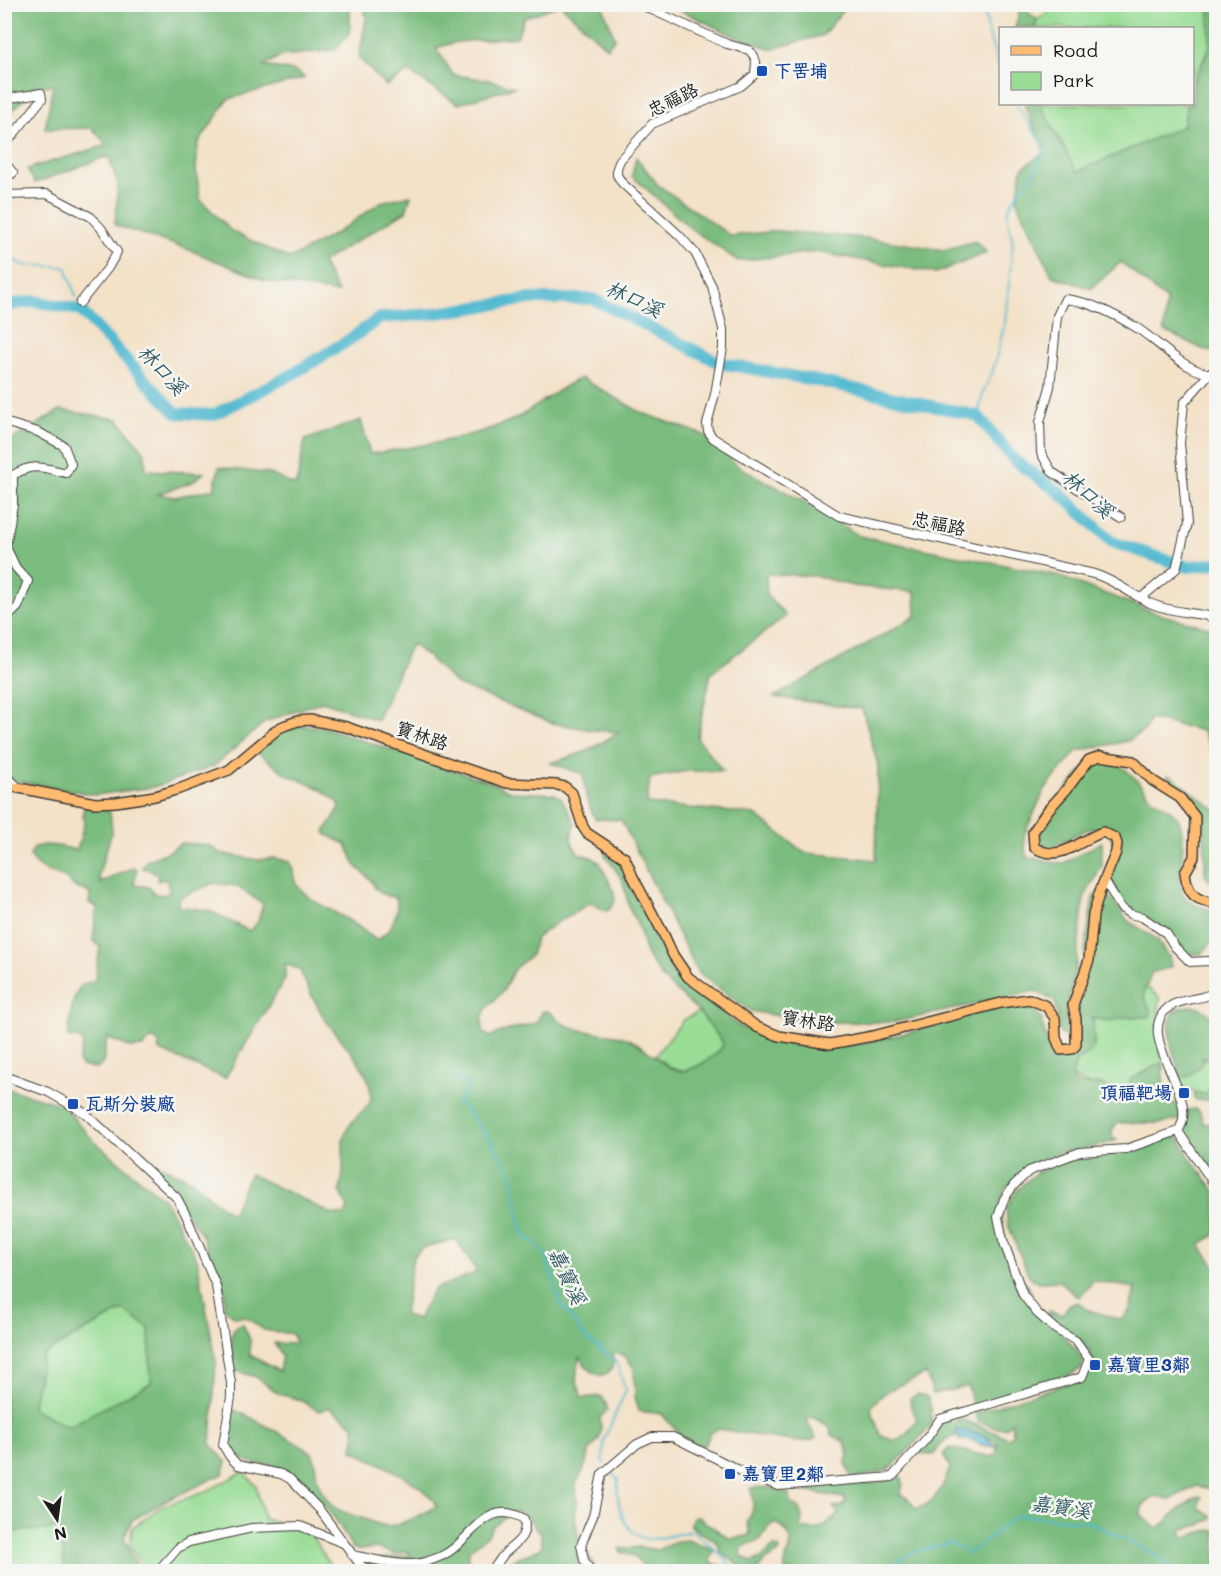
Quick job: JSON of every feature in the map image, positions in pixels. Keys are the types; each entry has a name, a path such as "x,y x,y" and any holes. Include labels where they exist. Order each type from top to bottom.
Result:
{"main road":[{"name":"寶林路","path":"4,785 95,803 155,796 229,770 279,728 298,721 310,720 346,727 507,783 557,784 572,793 587,833 625,858 673,956 688,977 757,1027 779,1036 830,1044 873,1036 1001,1003 1029,999 1046,1006 1055,1018 1056,1038 1061,1050 1072,1049 1076,1045 1073,1005 1089,960 1093,915 1117,844 1115,838 1103,832 1068,851 1056,854 1045,853 1034,847 1032,838 1033,832 1048,810 1089,760 1100,756 1133,761 1153,781 1180,798 1196,817 1194,857 1185,873 1187,888 1202,901 1216,904"}],"street":[{"name":"忠福路","path":"639,4 727,44 749,50 756,62 755,74 741,86 652,124 634,142 620,160 617,168 617,175 622,183 673,228 694,253 712,286 723,329 723,348 707,424 708,431 713,438 839,516 1094,574 1111,579 1151,604 1173,611 1215,616"},
{"path":"4,99 41,93 42,99 10,139 4,138"},
{"path":"4,161 13,173 4,179"},
{"path":"4,195 47,194 91,217 106,234 117,252 108,268 80,303"},
{"path":"1121,517 1052,472 1041,453 1040,422 1050,387 1057,316 1065,299 1101,308 1139,329 1185,364 1213,374 1184,403 1180,443 1187,524 1176,569 1141,598"},
{"path":"4,423 38,432 64,446 71,464 66,473 36,466 25,468 14,475 13,504 6,547 16,568 28,580 18,607 4,621"},
{"path":"4,774 19,788"},
{"path":"1105,881 1121,908 1166,933 1175,947 1190,962 1216,963"},
{"path":"591,1572 584,1560 581,1545 593,1516 602,1474 637,1444 652,1437 673,1437 741,1472 778,1486 892,1477 927,1438 939,1419 1082,1377 1089,1359 1085,1350 1076,1341 1055,1329 1037,1313 1023,1295 1003,1240 998,1217 1004,1199 1014,1185 1029,1171 1080,1152 1126,1149 1178,1131 1182,1125 1184,1109 1159,1040 1158,1022 1169,1007 1216,991"},
{"path":"4,1076 48,1092 85,1113 177,1198 216,1286 231,1383 223,1445 230,1458 238,1464 281,1474 299,1486 361,1566 376,1572"},
{"path":"1178,1131 1216,1187"},
{"path":"352,1555 393,1563 422,1563 453,1550 483,1520 494,1514 504,1512 514,1514 524,1519 525,1532 518,1543 505,1553 494,1568 494,1572"},
{"path":"157,1572 178,1548 189,1542 252,1528 300,1526 344,1544"}],"green space":[{"path":"364,4 559,5 524,18 517,37 457,42 436,48 453,75 489,80 514,87 458,104 409,72 386,86 359,58 366,19"},
{"path":"847,4 823,35 772,49 734,36 669,5"},
{"path":"5,5 350,5 350,33 335,50 281,56 263,66 295,71 305,78 228,99 198,144 196,169 200,199 231,231 290,259 338,232 381,202 411,195 406,211 322,262 338,293 266,281 187,249 115,225 118,184 108,156 35,183 27,169 107,145 92,128 45,129 53,85 34,87 5,119"},
{"path":"561,5 602,5 615,38 607,48"},
{"path":"1057,5 1209,5 1210,46 1194,81 1194,27 1034,27 1037,20"},
{"path":"1209,5 1216,5 1216,352 1207,351 1164,331 1166,300 1121,262 1091,289 1052,276 1017,201 1022,168 1045,152 1024,105 1041,105 1077,172 1183,126 1187,105 1194,105 1194,81 1210,46"},
{"path":"1021,6 1037,20 1034,27 1015,27"},
{"path":"1041,105 1187,105 1183,126 1077,172"},
{"path":"636,157 658,185 731,236 777,231 866,238 944,250 975,241 987,253 936,273 815,252 738,261 690,228 632,176"},
{"path":"581,378 640,412 704,435 739,467 821,511 859,536 1055,575 1162,615 1215,629 1210,645 1216,658 1216,762 1203,731 1150,719 1145,730 1128,741 1077,751 1045,789 1024,835 1026,857 1062,864 1102,842 1102,866 1084,898 1076,967 1066,1009 1067,1038 1060,1033 1055,1001 1035,991 895,1022 812,1022 751,1011 698,973 621,820 595,819 587,800 583,774 551,763 588,751 619,732 552,723 456,684 411,644 377,720 323,701 265,722 214,766 154,787 96,795 5,779 4,441 9,442 60,410 118,419 145,453 146,470 204,473 192,482 158,494 175,497 214,489 219,467 270,474 296,486 305,440 361,420 370,454 448,440 506,423","holes":["766,574 817,576 853,586 915,592 916,616 774,697 862,709 878,765 876,860 805,853 754,814 647,804 650,778 686,771 723,771 697,738 711,673 786,616 767,596"]},
{"path":"297,725 322,727 490,782 512,792 555,794 562,799 575,824 571,837 573,845 578,853 600,863 614,892 615,901 609,910 605,911 592,903 588,904 536,938 531,955 514,969 503,991 486,1009 482,1018 483,1032 490,1037 536,1023 543,1011 547,1011 563,1024 574,1028 617,1035 633,1041 668,1066 680,1071 704,1063 723,1046 722,1041 699,1012 663,979 650,960 630,910 622,879 605,855 605,850 613,854 627,871 632,889 643,912 652,923 659,945 683,982 739,1026 755,1032 768,1041 797,1044 806,1048 858,1044 911,1032 967,1014 1025,1004 1033,1008 1041,1018 1047,1044 1053,1056 1067,1056 1076,1045 1078,999 1086,972 1085,951 1093,897 1098,892 1104,892 1113,900 1128,921 1158,940 1169,956 1171,967 1151,973 1144,994 1151,1011 1149,1017 1126,1017 1110,1021 1092,1018 1094,1044 1089,1054 1076,1061 1072,1075 1074,1081 1083,1085 1102,1084 1111,1089 1129,1086 1131,1079 1162,1063 1165,1101 1168,1104 1177,1103 1182,1119 1163,1123 1118,1123 1113,1128 1112,1134 1113,1139 1117,1140 1095,1147 1062,1152 1040,1160 1006,1188 1000,1201 1005,1242 1018,1274 1029,1287 1040,1318 1045,1315 1079,1353 1083,1361 1082,1368 1061,1379 975,1406 972,1404 968,1386 933,1394 926,1374 895,1387 881,1396 871,1408 880,1434 893,1441 907,1433 917,1419 910,1399 917,1394 926,1396 928,1399 931,1426 893,1466 884,1471 855,1478 851,1476 846,1466 848,1455 845,1442 832,1435 829,1426 812,1417 807,1418 816,1438 812,1440 797,1442 718,1429 710,1433 703,1446 690,1442 662,1414 639,1411 635,1397 634,1368 625,1356 616,1353 613,1355 610,1370 603,1375 594,1373 579,1357 576,1379 582,1398 601,1396 606,1403 607,1411 600,1417 599,1439 590,1450 576,1484 575,1517 578,1535 597,1571 499,1571 517,1558 538,1550 542,1546 541,1533 525,1515 516,1511 511,1512 492,1527 488,1535 469,1550 469,1571 399,1571 379,1564 379,1559 409,1555 409,1551 395,1554 377,1548 357,1550 352,1548 328,1510 303,1488 292,1474 273,1466 244,1460 236,1454 231,1445 229,1432 230,1418 234,1410 264,1424 311,1452 322,1491 330,1503 340,1510 389,1526 436,1507 432,1499 414,1483 352,1449 355,1440 354,1426 333,1410 329,1408 319,1411 298,1399 279,1394 256,1377 232,1370 231,1341 237,1325 243,1324 250,1340 250,1355 279,1371 282,1356 274,1343 295,1344 293,1334 264,1330 246,1317 235,1317 224,1308 225,1295 219,1271 201,1233 155,1171 157,1166 161,1166 189,1179 232,1214 250,1174 332,1214 345,1215 348,1207 340,1191 343,1172 343,1142 345,1133 352,1122 370,1103 371,1092 364,1070 324,1017 299,969 285,964 285,979 225,1078 160,1051 158,1049 160,1044 152,1038 143,1047 132,1048 107,1038 103,1063 98,1068 83,1067 78,1062 83,1045 81,1039 68,1037 75,995 82,985 95,980 100,947 93,940 97,907 89,903 89,892 40,868 30,855 35,847 45,845 77,850 84,824 83,811 86,806 103,807 110,812 112,831 99,874 100,883 134,867 137,869 134,885 149,887 155,894 163,895 170,892 166,879 157,881 158,876 151,870 142,868 146,861 170,851 181,843 208,845 220,853 258,860 275,858 290,862 295,882 308,896 352,922 376,940 386,933 393,922 397,909 396,897 386,896 375,888 371,880 355,865 346,844 327,835 325,831 340,808 339,803 321,789 286,774 256,751 284,728","holes":["214,883 236,886 263,904 258,922 249,931 210,911 177,906 180,897","456,1239 477,1272 434,1289 417,1320 404,1315 413,1257 422,1248"]},
{"path":"1103,761 1120,766 1129,772 1149,796 1178,818 1183,837 1181,889 1186,899 1197,906 1216,910 1216,938 1201,954 1184,954 1145,917 1129,910 1110,886 1107,875 1115,848 1108,830 1092,828 1046,848 1036,841 1036,825 1087,765"},
{"path":"1170,775 1216,810 1216,887 1205,876 1204,822 1183,792 1164,779"},
{"path":"1135,977 1160,998 1158,1034 1165,1069 1114,1098 1069,1075 1087,1041 1100,1002"},
{"path":"1199,1007 1213,1017 1216,1015 1216,1060 1214,1056 1202,1058 1200,1066 1188,1077 1180,1076 1169,1031 1173,1015 1178,1008"},
{"path":"699,1012 722,1041 723,1046 708,1060 694,1068 680,1070 666,1065 655,1056 683,1020"},
{"path":"1180,1056 1216,1061 1216,1093 1207,1095 1180,1087"},
{"path":"1216,1060 1216,1100 1196,1100 1195,1093 1206,1095 1208,1092"},
{"path":"5,1088 62,1105 93,1140 165,1200 197,1259 216,1361 211,1444 227,1463 223,1474 165,1501 132,1520 124,1538 139,1571 56,1571 65,1566 59,1529 10,1531 5,1535","holes":["123,1310 149,1328 151,1383 68,1427 32,1408 43,1354"]},
{"path":"1195,1109 1200,1112 1203,1123 1216,1127 1216,1166 1203,1166 1181,1134 1187,1110"},
{"path":"1173,1136 1181,1141 1190,1158 1216,1192 1216,1234 1202,1243 1201,1247 1216,1267 1216,1490 1197,1486 1170,1499 1155,1496 1143,1506 1141,1515 1156,1528 1190,1502 1202,1497 1199,1506 1211,1515 1211,1518 1200,1525 1183,1529 1181,1532 1184,1537 1216,1531 1216,1571 785,1571 790,1540 789,1535 776,1523 770,1525 761,1539 742,1547 741,1556 752,1562 761,1558 773,1547 779,1548 780,1551 776,1555 764,1562 756,1571 745,1569 721,1554 713,1539 694,1529 690,1524 693,1518 699,1517 730,1539 748,1536 750,1533 747,1521 752,1513 753,1505 751,1488 770,1487 789,1494 792,1505 798,1506 802,1517 801,1527 812,1530 826,1525 839,1514 833,1507 842,1506 846,1501 844,1498 806,1491 807,1488 836,1484 877,1483 899,1476 903,1484 900,1495 907,1497 916,1509 933,1499 942,1487 950,1467 943,1455 949,1448 992,1457 997,1453 997,1442 986,1436 971,1434 950,1437 933,1455 919,1454 920,1447 942,1420 954,1423 959,1418 1009,1438 1013,1434 1012,1422 1006,1428 996,1428 978,1421 975,1413 1084,1378 1091,1365 1091,1355 1087,1348 1075,1335 1048,1315 1048,1311 1062,1315 1069,1305 1078,1302 1088,1310 1122,1320 1130,1310 1135,1288 1094,1281 1077,1297 1059,1281 1033,1280 1027,1272 1008,1225 1006,1209 1017,1190 1037,1172 1065,1159"},
{"path":"123,1310 149,1328 151,1383 68,1427 32,1408 43,1354"},
{"path":"243,1472 256,1485 264,1519 307,1529 334,1571 145,1571 130,1545 132,1528 161,1507 205,1492"},
{"path":"59,1528 65,1566 43,1571 5,1566 5,1535 10,1531"},
{"path":"687,1540 713,1549 711,1563 732,1571 679,1571 670,1567 648,1571 634,1556 621,1552 619,1549 640,1547 657,1550 678,1541"}],"water":[{"path":"956,1429 986,1436 997,1447 982,1445 970,1439 959,1440"}],"waterway":[{"path":"986,4 984,6 989,36 999,68"},
{"path":"978,416 983,392 993,371 1005,322 1013,243 1007,213 1046,149 1017,105"},
{"path":"4,255 23,265 66,267 76,297"},
{"name":"林口溪","path":"4,306 34,301 80,310 176,413 213,415 291,375 346,342 380,318 431,314 530,299 593,299 720,363 818,381 978,416 1014,460 1059,492 1112,542 1188,567 1216,563"},
{"name":"嘉寶溪","path":"456,1077 469,1085 465,1095 457,1102 491,1141 512,1174 522,1232 545,1253 560,1302 584,1336 616,1362 626,1390 604,1440 603,1461 605,1463"},
{"name":"嘉寶溪","path":"612,1472 618,1480 619,1507 631,1530 646,1539 692,1531 723,1556 737,1572"},
{"name":"嘉寶溪","path":"878,1572 914,1552 951,1543 969,1554 1017,1515 1090,1522 1152,1553 1179,1572"}],"place":[{"name":"下罟埔","path":"762,71"},
{"name":"頂福靶場","path":"1184,1093"},
{"name":"瓦斯分裝廠","path":"73,1104"},
{"name":"嘉寶里3鄰","path":"1095,1365"},
{"name":"嘉寶里2鄰","path":"730,1474"}]}
